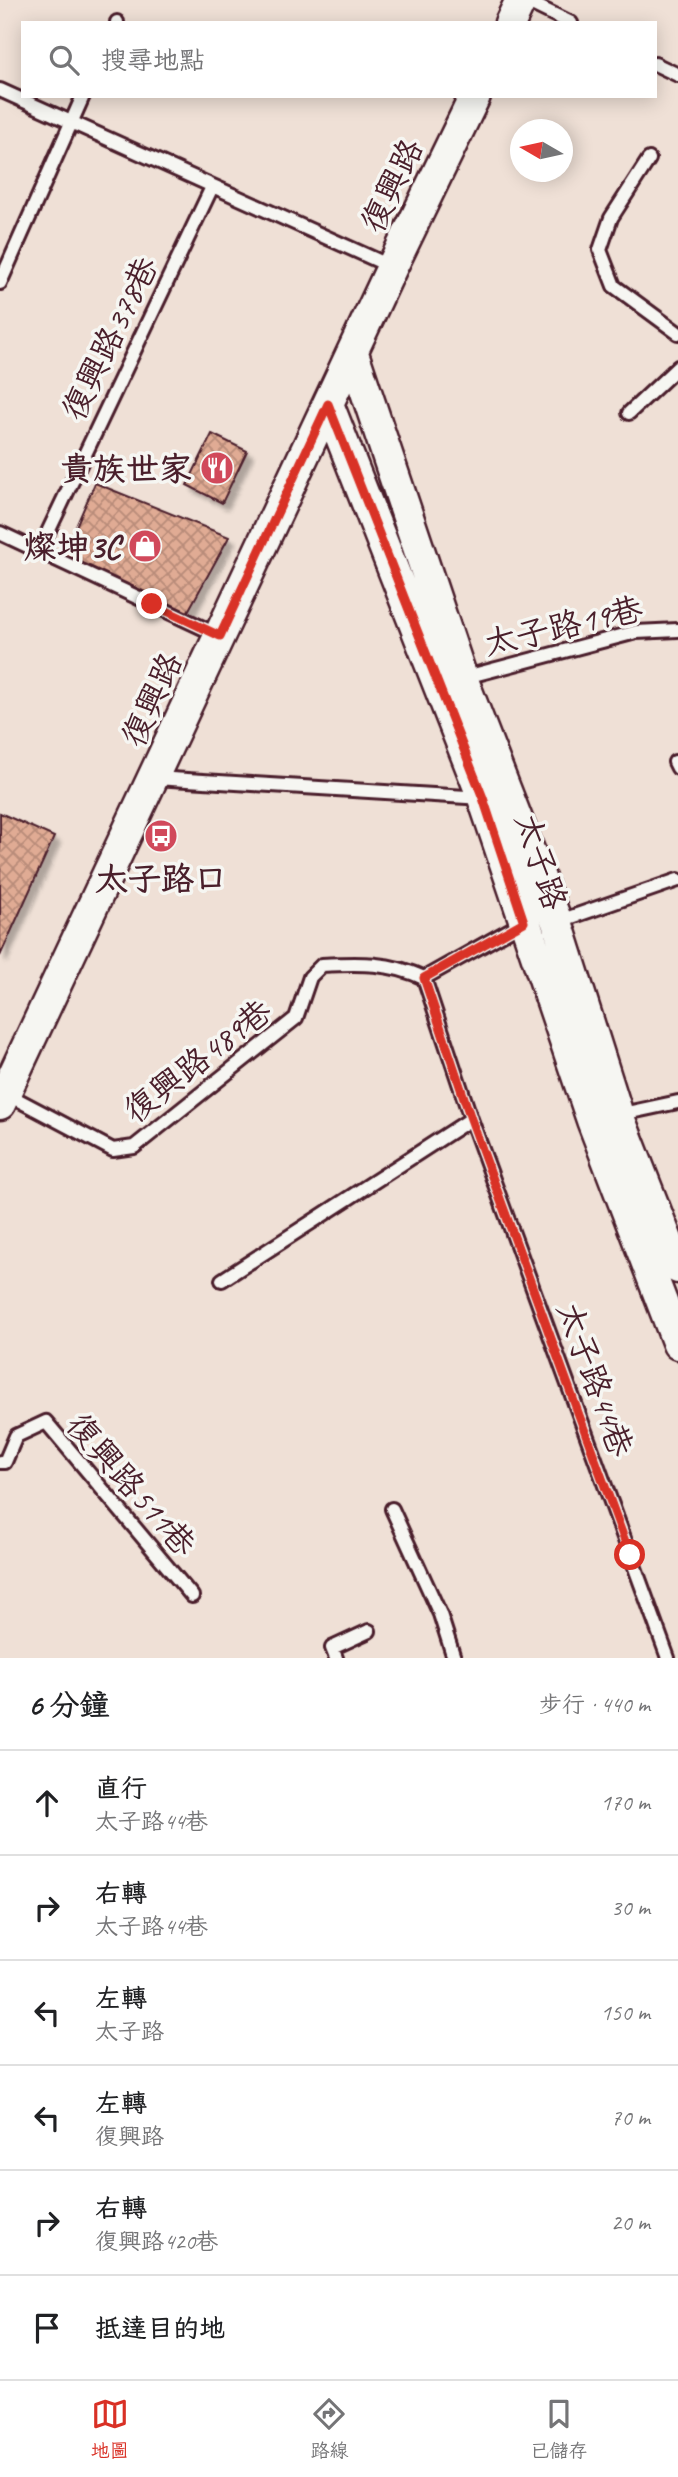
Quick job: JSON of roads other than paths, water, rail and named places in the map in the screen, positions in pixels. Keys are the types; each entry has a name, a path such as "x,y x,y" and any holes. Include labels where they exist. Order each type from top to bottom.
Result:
{"street":[{"path":"511,21 523,0"},
{"name":"復興路","path":"3,1098 392,267 474,98"},
{"name":"太子路","path":"353,353 462,678 557,922 605,1117 678,1344"},
{"name":"太子路","path":"328,404 483,798 524,922 605,1117 678,1268"}],"lane":[{"path":"523,0 567,21"},
{"path":"657,65 678,75"},
{"path":"0,90 392,267"},
{"path":"0,283 82,98"},
{"path":"649,159 611,218 600,250 614,286 678,333"},
{"name":"復興路378巷","path":"39,551 212,187"},
{"path":"629,413 678,367"},
{"path":"0,533 220,636"},
{"name":"太子路19巷","path":"462,678 636,632 678,630"},
{"path":"155,778 483,798"},
{"path":"557,922 678,880"},
{"path":"424,978 524,922"},
{"name":"復興路489巷","path":"3,1098 113,1150 134,1147 296,1018 310,977 322,965 367,962 405,969 424,978"},
{"name":"太子路44巷","path":"424,978 471,1119 668,1658"},
{"path":"605,1117 678,1102"},
{"path":"222,1280 471,1119"},
{"name":"復興路511巷","path":"0,1462 5,1462 16,1436 46,1422 192,1596"},
{"path":"392,1509 440,1614 454,1658"},
{"path":"336,1658 332,1648 369,1631"}],"place":[{"name":"貴族世家","path":"217,468"},
{"name":"燦坤3C","path":"145,546"},
{"name":"太子路口","path":"161,836"}]}
